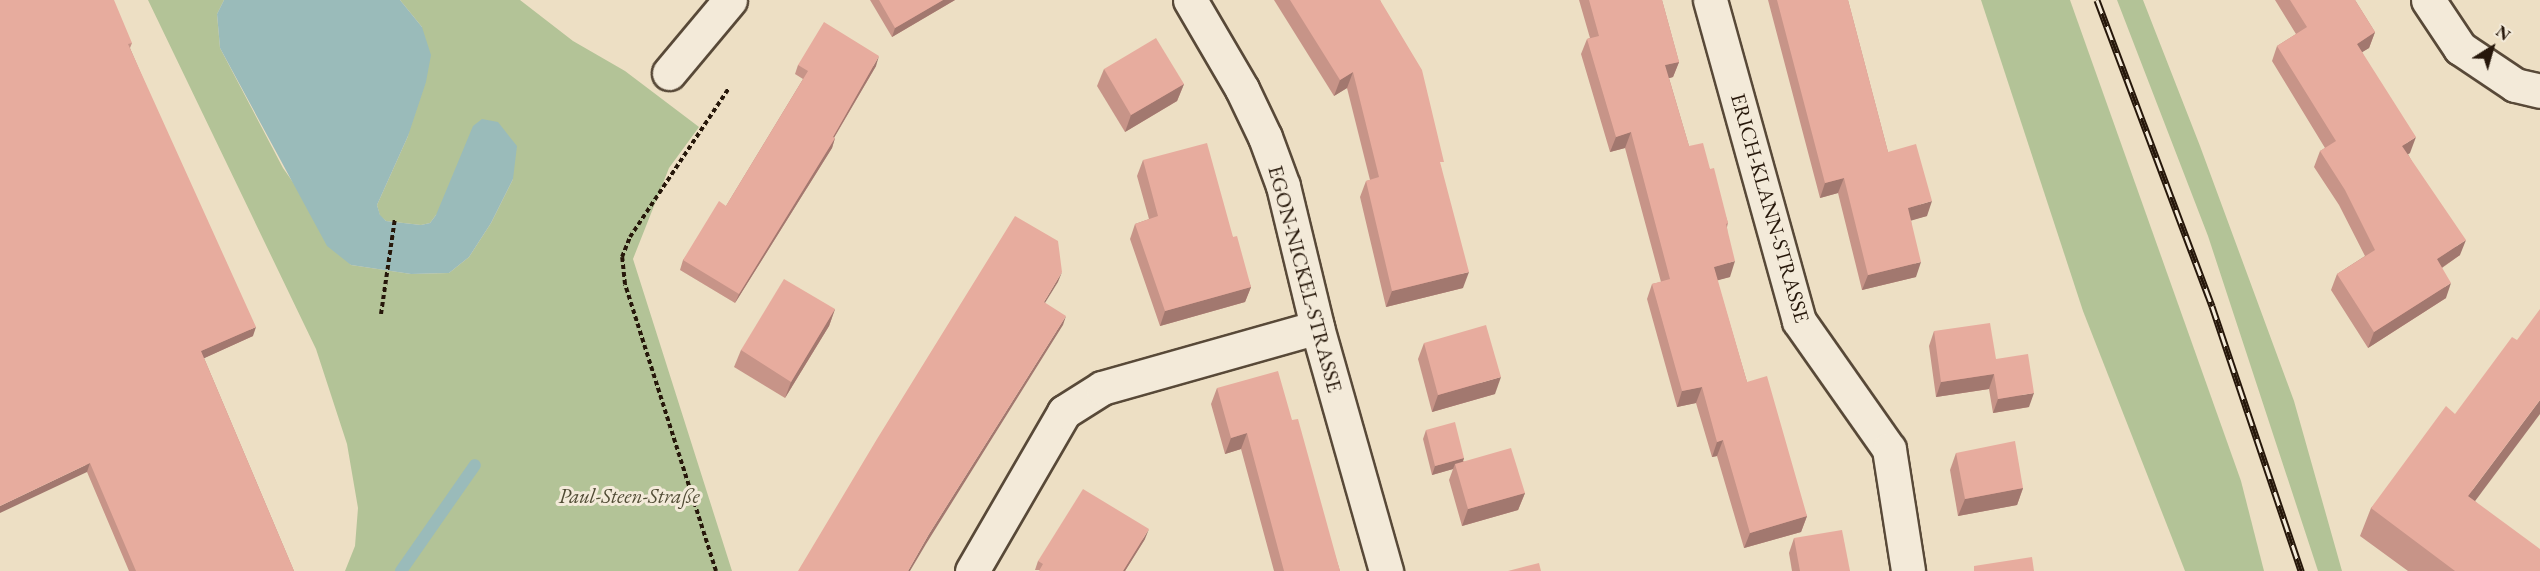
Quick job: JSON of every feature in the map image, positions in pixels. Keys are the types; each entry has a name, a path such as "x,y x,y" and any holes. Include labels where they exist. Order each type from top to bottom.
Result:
{"street":[{"path":"669,73 730,0"},
{"name":"EGON-NICKEL-STRASSE","path":"1190,0 1242,89 1265,137 1283,186 1317,327 1386,571"},
{"name":"ERICH-KLANN-STRASSE","path":"1710,0 1799,321 1889,449 1908,571"},
{"path":"2428,0 2460,48 2515,85 2540,91"},
{"path":"972,571 1064,412 1102,388 1317,327"}],"path":[{"path":"716,571 625,284 622,257 630,237 729,88"},
{"path":"381,315 385,273 395,218"}],"green space":[{"name":"Paul-Steen-Straße","path":"148,0 224,0 217,14 220,48 283,168 351,265 411,274 449,273 469,257 491,223 513,179 436,215 430,223 421,225 386,221 380,216 377,205 408,136 422,27 400,0 520,0 573,41 625,71 699,127 669,168 633,259 732,571 345,571 355,546 358,508 347,444 316,349"},
{"path":"1981,0 2070,0 2241,481 2264,571 2185,571 2083,311"},
{"path":"2117,0 2143,0 2200,146 2294,401 2342,571 2318,571 2208,236"}],"water":[{"path":"224,0 400,0 422,27 431,55 426,82 408,136 377,205 380,215 386,221 421,225 430,223 436,215 473,126 482,119 498,122 517,146 513,179 491,223 469,257 449,273 411,274 351,265 327,246 220,48 217,14"}],"building":[{"path":"0,0 114,0 132,43 128,44 256,327 201,351 294,571 136,571 90,463 0,506"},
{"path":"879,0 943,0 895,28"},
{"path":"1290,0 1380,0 1422,70 1444,162 1440,162 1469,272 1392,291 1366,181 1379,177 1353,72 1340,80"},
{"path":"1589,0 1662,0 1679,62 1665,65 1689,146 1703,143 1710,169 1714,168 1728,223 1726,224 1735,261 1714,267 1747,382 1767,376 1807,516 1750,533 1723,440 1717,442 1702,387 1682,391 1652,284 1670,279 1631,132 1616,137 1587,39 1599,36"},
{"path":"1777,0 1848,0 1888,152 1916,144 1932,201 1908,208 1921,262 1868,275 1844,178 1825,183"},
{"path":"2290,0 2355,0 2375,32 2357,44 2416,137 2402,146 2466,240 2437,259 2451,283 2374,332 2337,274 2375,250 2345,190 2320,151 2336,141 2277,46 2307,27"},
{"path":"824,22 879,56 833,137 835,138 739,294 683,260 719,201 726,206 808,71 798,65"},
{"path":"1156,38 1184,84 1131,115 1104,69"},
{"path":"1207,143 1233,237 1237,236 1251,287 1165,311 1135,224 1158,216 1143,160"},
{"path":"1015,216 1058,241 1062,272 1044,302 1066,316 908,571 798,571 877,439"},
{"path":"784,279 835,309 791,382 741,350"},
{"path":"2540,309 2540,400 2468,496 2540,549 2540,571 2455,571 2371,508 2446,406 2455,414 2512,337 2517,340"},
{"path":"1990,323 1996,359 2028,354 2034,393 1998,399 1994,374 1941,382 1934,331"},
{"path":"1486,325 1501,377 1438,395 1424,343"},
{"path":"1278,371 1292,420 1298,419 1340,571 1284,571 1247,433 1231,438 1217,388"},
{"path":"1455,422 1464,458 1435,466 1426,430"},
{"path":"2015,441 2023,488 1965,499 1956,453"},
{"path":"1511,448 1525,493 1468,509 1455,464"},
{"path":"1083,489 1149,529 1123,571 1039,571 1043,564 1038,561"},
{"path":"1842,530 1850,571 1800,571 1794,538"},
{"path":"2032,557 2034,571 1974,571 1974,566"},
{"path":"1539,563 1541,571 1508,571"}],"waterway":[{"path":"401,571 475,465"}],"railway":[{"path":"2097,0 2212,306 2301,571"}]}
